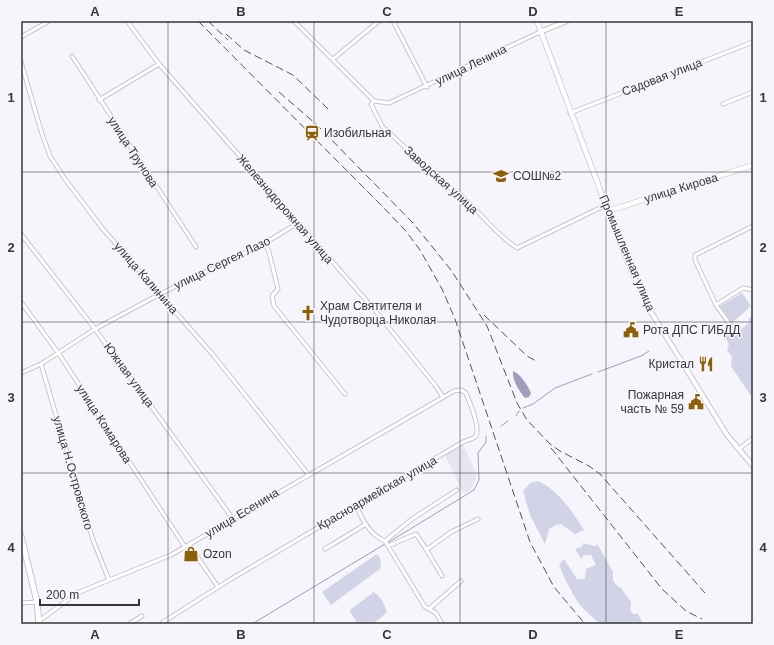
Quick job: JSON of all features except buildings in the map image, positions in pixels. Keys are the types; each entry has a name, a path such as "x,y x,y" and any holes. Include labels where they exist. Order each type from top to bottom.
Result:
{"main road":[{"name":"Промышленная улица","path":"537,21 570,113 608,211"},
{"name":"улица Кирова","path":"608,211 753,165"},
{"path":"21,536 37,602 39,623"}],"street":[{"path":"21,37 48,21"},
{"name":"Железнодорожная улица","path":"127,21 159,64 373,308 443,397"},
{"path":"294,21 374,101"},
{"path":"333,59 379,21"},
{"path":"393,21 427,86"},
{"name":"улица Ленина","path":"374,101 390,103 540,32 567,21"},
{"name":"Садовая улица","path":"570,113 753,42"},
{"name":"улица Трунова","path":"72,56 99,100 196,247"},
{"name":"улица Калинина","path":"21,62 50,156 102,228 214,356 308,474"},
{"path":"99,100 159,64"},
{"path":"722,104 753,92"},
{"name":"Заводская улица","path":"374,101 371,104 382,126 447,186 457,191 503,240 516,248 606,205"},
{"name":"Промышленная улица","path":"608,211 628,263 651,312 727,435 753,466"},
{"name":"улица Сергея Лазо","path":"21,372 41,364 59,354 95,329 160,294 265,243 298,223"},
{"path":"730,326 716,305 695,260 695,255 753,226"},
{"name":"Южная улица","path":"21,234 95,329 233,519"},
{"path":"265,243 269,252 278,289 272,296 274,306 345,394"},
{"path":"716,305 743,288 753,290"},
{"name":"улица Комарова","path":"21,302 59,354 185,547"},
{"name":"улица Н.Островского","path":"41,364 92,540 109,580"},
{"name":"Красноармейская улица","path":"160,624 218,587 356,505 463,442 474,438 477,434 477,426 466,393 461,390 454,391 443,397"},
{"name":"улица Есенина","path":"39,623 77,593 171,555 190,545 308,474 443,397"},
{"path":"739,450 753,438"},
{"path":"385,541 412,518 457,490"},
{"path":"356,505 375,537 385,541 425,607 436,613 442,624"},
{"path":"426,549 478,518"},
{"path":"325,549 366,524"},
{"path":"388,546 416,534 442,576"},
{"path":"190,545 218,587"},
{"path":"429,609 462,581"},
{"path":"21,603 37,602"},
{"path":"129,624 134,623 142,616"}],"shaded area":[{"path":"742,293 751,306 732,323 720,306"},
{"path":"753,315 753,399 731,366 732,357 727,350 729,344 724,335 737,329 739,331 750,322 748,319"},
{"path":"513,371 521,377 528,386 531,393 529,397 525,398 518,389"},
{"path":"463,444 477,475 473,486 469,491 463,493 445,455"},
{"path":"538,481 558,495 584,530 575,534 561,524 556,525 549,529 545,544 530,515 523,491 530,483"},
{"path":"583,543 594,546 598,545 613,572 613,580 631,602 630,610 633,614 638,614 643,624 599,624 578,602 559,565 564,559 577,579 585,579 586,569 596,565 591,555 584,555 581,559 575,549 582,547"},
{"path":"377,554 380,558 381,568 331,605 322,592"},
{"path":"374,592 382,600 387,612 373,624 358,624 350,612 351,609"}],"waterway":[{"path":"598,372 641,356 649,351"},
{"path":"523,408 533,404 555,388 592,374"},
{"path":"516,416 519,411"},
{"path":"501,426 508,421"},
{"path":"389,542 474,490 479,480 478,453 486,442 486,436"},
{"path":"252,624 385,544"}],"railway":[{"path":"198,21 380,204 405,230 420,250 442,289 455,319 530,542 554,587 585,624"},
{"path":"208,21 228,40"},
{"path":"226,34 244,50 293,75 329,110"},
{"path":"279,92 317,125 413,223 451,270 487,326 517,403 527,420 550,444 589,466 600,474 705,593"},
{"path":"484,315 527,356 536,361"},
{"path":"551,448 662,589 686,611 702,619"}],"place":[{"name":"Изобильная","path":"312,133"},
{"name":"СОШ№2","path":"501,176"},
{"name":"Храм Святителя и Чудотворца Николая","path":"308,313"},
{"name":"Рота ДПС ГИБДД","path":"631,330"},
{"name":"Кристал","path":"706,364"},
{"name":"Пожарная часть № 59","path":"696,402"},
{"name":"Ozon","path":"191,554"}]}
